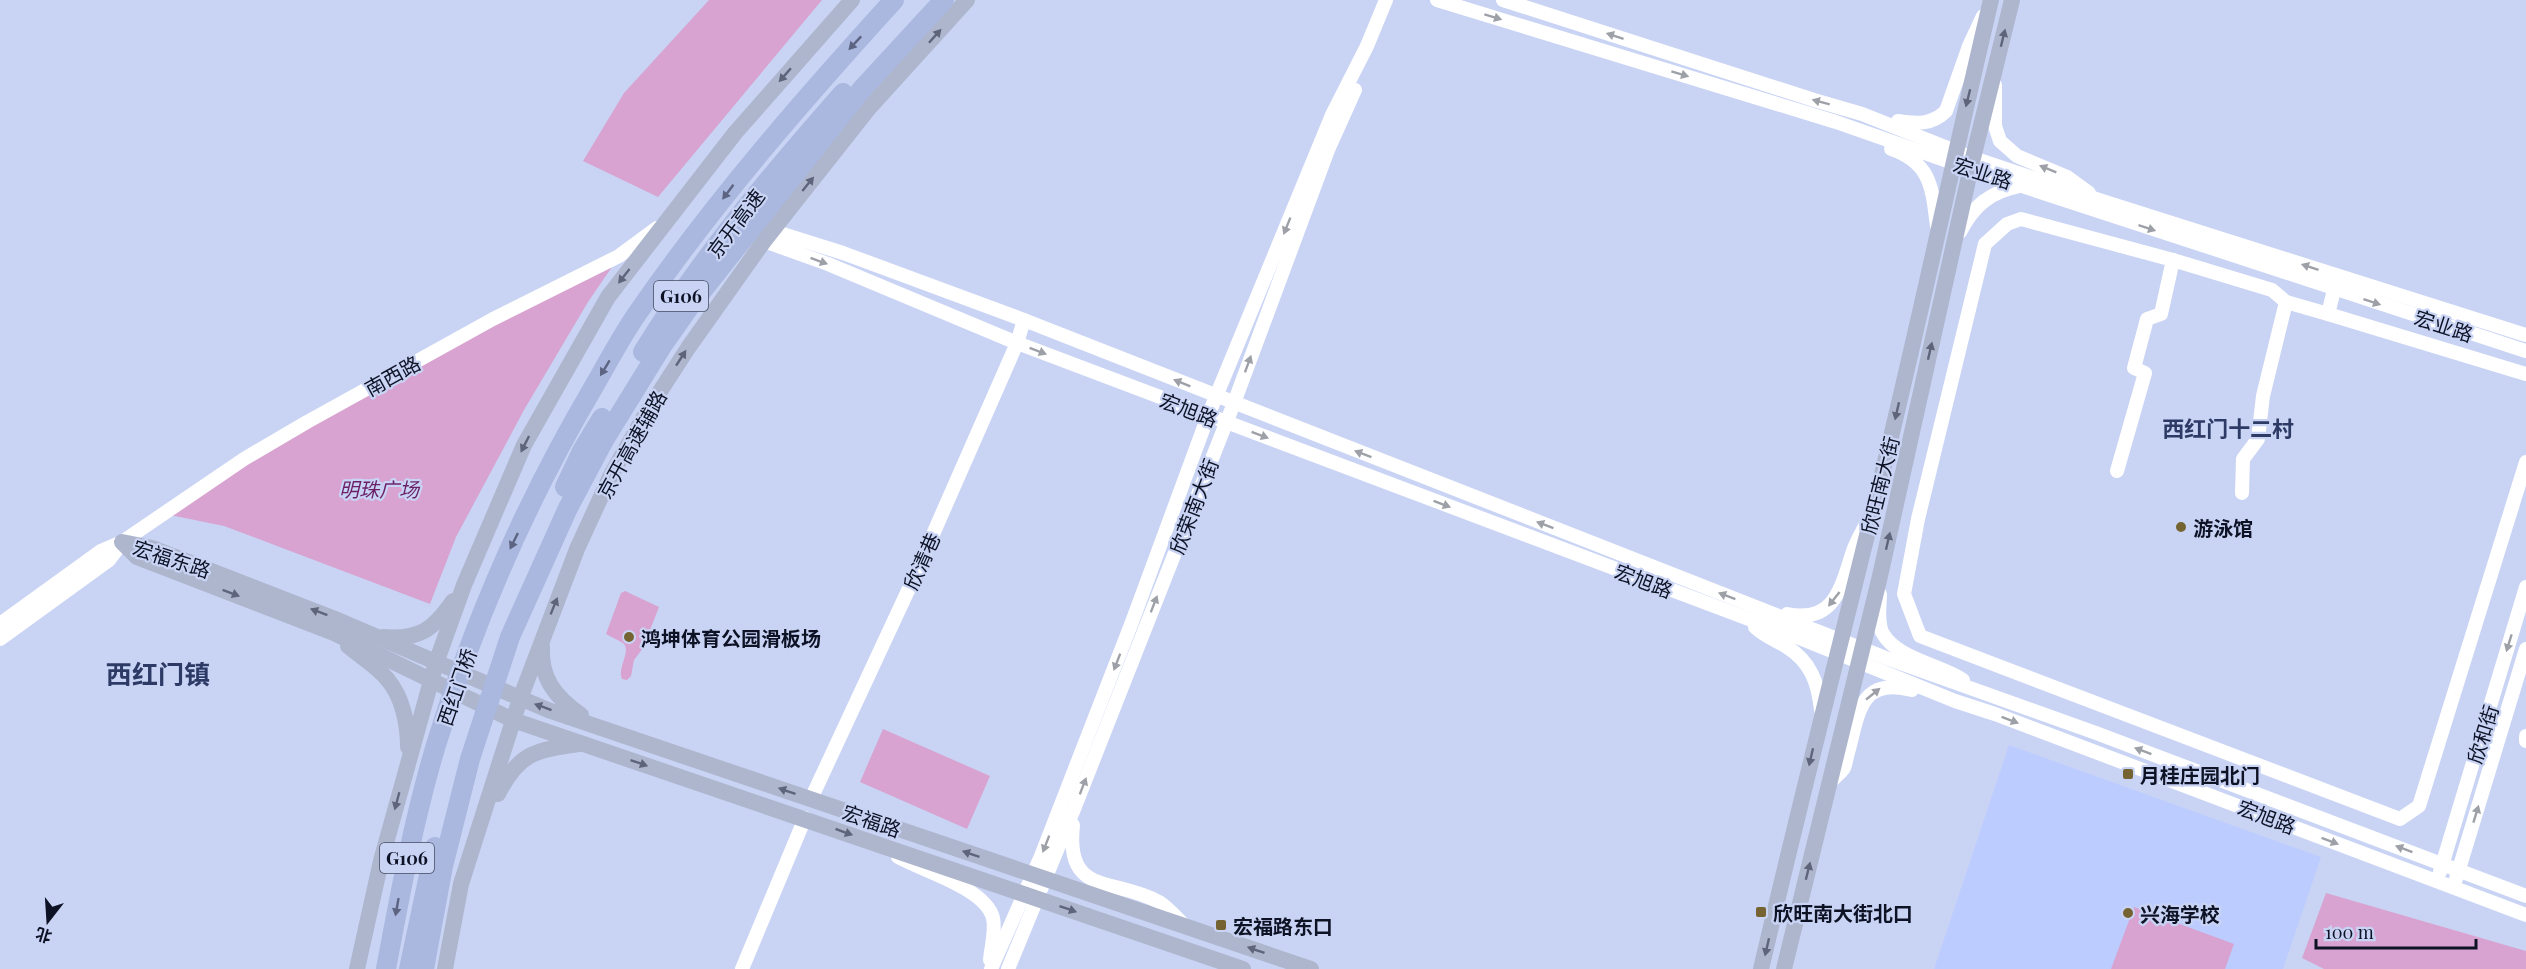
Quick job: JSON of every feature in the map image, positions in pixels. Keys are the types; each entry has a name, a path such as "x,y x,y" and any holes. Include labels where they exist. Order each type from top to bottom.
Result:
{"highway":[{"name":"京开高速","path":"477,626 502,564 562,441 638,312 740,176 827,73 894,0"},
{"name":"京开高速","path":"504,635 524,572 582,451 658,327 759,189 927,0"},
{"path":"424,969 465,757 504,635 604,440 662,346 690,306 862,89 945,0"},
{"name":"西红门桥","path":"386,969 404,869 435,748 477,626"},
{"name":"G106","path":"409,969 427,875 465,757"}],"main road":[{"path":"357,969 381,861 430,681 464,585 524,444 608,297 735,133 852,0"},
{"name":"京开高速辅路","path":"445,969 461,884 520,699 542,635 577,549 611,475 648,410 682,357 768,236 869,108 967,0"},
{"name":"欣旺南大街","path":"1761,969 1821,715 1874,508 1991,0"},
{"name":"欣旺南大街","path":"1784,969 1880,576 1972,164 2012,0"},
{"name":"宏福东路","path":"122,542 137,557 334,633 430,681"},
{"name":"宏福东路","path":"122,542 152,548 340,621 436,663"},
{"path":"372,636 403,639 420,634 442,617 464,585"},
{"path":"334,633 387,678 398,694 408,738 408,759"},
{"path":"542,635 541,659 544,675 550,688 566,705 591,723"},
{"name":"宏福路","path":"436,663 520,699 1311,969"},
{"name":"宏福路","path":"430,681 513,720 1243,969"},
{"path":"478,831 504,781 521,759 552,748 584,744"}],"street":[{"name":"欣荣南大街","path":"1040,877 1208,416 1332,115 1367,46 1386,0"},
{"name":"欣荣南大街","path":"1040,877 1074,809 1234,403 1328,150 1394,0"},
{"name":"宏业路","path":"1437,0 1953,157 2023,185 2099,204 2334,290 2526,351"},
{"name":"宏业路","path":"1503,0 1862,114 1953,157"},
{"path":"1862,114 1916,124 1938,118 1946,111 1969,46 1991,0"},
{"path":"1994,71 1995,126 2000,141 2017,156 2067,177 2099,204"},
{"path":"1836,122 1861,139 1905,154 1926,173 1933,191 1938,237"},
{"name":"宏业路","path":"1972,164 2526,335"},
{"path":"1955,242 1967,219 1983,200 2001,190 2023,185"},
{"name":"南西路","path":"0,624 101,551 122,542 244,459 493,319 619,256 668,219"},
{"path":"2526,374 2286,302 2272,290 2173,260 2021,219 2007,224 1985,244 1918,519 1904,594 1920,636 2400,819 2419,806 2526,462"},
{"name":"宏旭路","path":"768,236 843,253 1024,320 1751,613"},
{"name":"宏旭路","path":"768,236 828,264 1017,343 1208,416 1861,655 1982,693 2526,896"},
{"path":"2117,471 2145,373 2134,368 2136,358 2147,319 2161,314 2173,260"},
{"path":"2328,314 2334,290"},
{"path":"2242,493 2243,459 2258,439 2263,396 2286,302"},
{"name":"欣清巷","path":"811,799 912,582 1017,343 1024,320"},
{"path":"1821,715 1819,687 1813,673 1794,652 1757,630 1751,613 1797,616 1818,613 1834,602 1841,589 1854,548 1874,508"},
{"name":"南西路","path":"0,639 109,560 122,542"},
{"path":"1880,576 1882,631 1897,648 1915,658 1948,670 1982,693"},
{"name":"欣和街","path":"2437,881 2526,587"},
{"name":"欣和街","path":"2453,887 2526,649"},
{"name":"宏旭路","path":"1861,655 1955,701 2526,915"},
{"path":"1830,782 1844,768 1859,712 1875,689 1898,686 1955,701"},
{"path":"2526,736 2526,741"},
{"path":"2477,750 2484,760 2495,756"},
{"path":"1074,809 1071,847 1075,863 1087,878 1159,902 1183,924"},
{"path":"742,969 805,818"},
{"path":"869,841 915,867 963,887 981,900 993,917 994,931 990,969"},
{"path":"1008,969 1040,877"},
{"path":"990,969 1032,897"}],"shaded area":[{"name":"兴海学校","path":"2009,745 2321,857 2283,969 1934,969"}],"green space":[{"path":"709,0 822,0 658,197 583,161 624,93"},
{"name":"明珠广场","path":"616,261 588,302 524,410 456,537 430,604 224,526 170,515 286,434"},
{"name":"鸿坤体育公园滑板场","path":"625,591 659,607 643,648 634,660 631,676 627,680 622,679 621,674 625,646 606,634 621,593"},
{"path":"883,729 990,776 967,829 860,782"},
{"path":"2326,893 2526,951 2526,969 2324,969 2302,958"},
{"path":"2134,907 2234,944 2225,969 2111,969"}],"place":[{"name":"游泳馆","path":"2181,527"},
{"name":"鸿坤体育公园滑板场","path":"629,637"},
{"name":"月桂庄园北门","path":"2128,774"},
{"name":"欣旺南大街北口","path":"1761,912"},
{"name":"兴海学校","path":"2128,913"},
{"name":"宏福路东口","path":"1221,925"}],"district":[{"name":"西红门十二村","path":"2228,428"},
{"name":"西红门镇","path":"158,673"}]}
